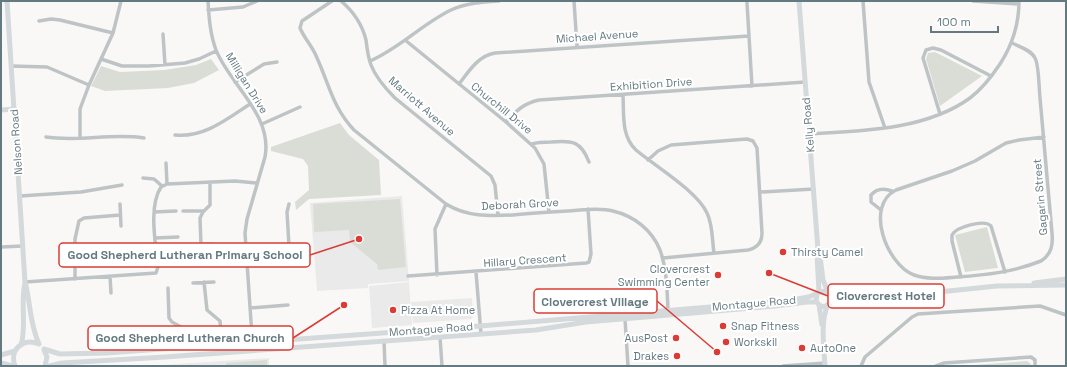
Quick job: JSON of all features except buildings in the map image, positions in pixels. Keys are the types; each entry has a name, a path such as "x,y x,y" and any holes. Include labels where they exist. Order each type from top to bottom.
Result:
{"main road":[{"name":"Nelson Road","path":"7,1 25,282 32,326 39,344"},
{"name":"Kelly Road","path":"800,1 818,250 818,293"},
{"path":"1,110 14,109"},
{"name":"Kelly Road","path":"818,250 823,280 830,294"},
{"path":"825,365 823,329 816,299 818,293 824,291 830,294 872,296 940,292 1066,279"},
{"name":"Nelson Road","path":"21,345 24,335 23,291 25,282"},
{"path":"1017,285 1066,285"},
{"name":"Montague Road","path":"668,313 807,298 818,293"},
{"path":"823,329 825,313 830,304 830,294"},
{"path":"818,304 822,306 872,296"},
{"name":"Montague Road","path":"44,349 57,354 73,354 185,348 775,306 807,302 818,304"},
{"name":"Montague Road","path":"49,366 62,363 253,351 536,330 625,316"},
{"path":"383,333 384,341"},
{"path":"1,355 15,351 21,345 30,342 39,344 44,349 47,357 45,366"},
{"path":"1,363 14,366 13,359 15,351"}],"street":[{"path":"80,138 80,109 89,85 113,33 121,1"},
{"path":"208,1 210,30 216,51"},
{"path":"208,10 243,7 257,1"},
{"name":"Deborah Grove","path":"332,1 305,18 300,25 301,30 317,56 329,91 337,107 350,126 446,204 456,210 474,215 498,216 588,209 612,210 640,223 654,238 662,258 666,282 668,313"},
{"name":"Marriott Avenue","path":"341,1 355,16 362,27 370,61 379,80 391,94 491,176 495,185 498,216"},
{"path":"370,61 390,51 434,20 452,10 474,3 499,1"},
{"path":"574,1 577,47"},
{"path":"863,1 869,82 884,128"},
{"path":"809,134 884,128 916,121 950,110 971,97 991,76 1004,58 1012,43 1018,21 1019,3 973,1"},
{"path":"747,3 752,86"},
{"path":"39,21 52,19 60,20 113,33"},
{"path":"163,34 165,65"},
{"name":"Michael Avenue","path":"459,84 477,62 491,53 748,36"},
{"name":"Churchill Drive","path":"405,40 506,122 532,144 539,152 544,164 549,212"},
{"name":"Gagarin Street","path":"881,210 881,224 888,247 896,261 910,273 929,278 989,275 1005,272 1043,260 1047,256 1052,248 1052,233 1036,60 1027,50 1012,43"},
{"path":"940,114 923,58 926,50 933,48 940,50 991,76"},
{"name":"Milligan Drive","path":"101,59 114,65 125,67 165,65 190,62 216,51 262,124 266,138 267,150 246,223 245,237 253,351"},
{"path":"236,82 264,64 277,62"},
{"path":"11,66 47,67 89,85"},
{"name":"Exhibition Drive","path":"506,122 522,106 534,101 805,82"},
{"path":"622,95 626,136 632,147 686,188 705,210 710,222 714,253"},
{"path":"175,135 189,135 205,131 219,124 250,104"},
{"path":"262,124 300,107"},
{"path":"46,137 61,139 126,137 144,138"},
{"path":"892,191 884,201 881,210 871,202 871,195 875,191 884,189 892,191 952,171 1006,143 1044,137"},
{"path":"648,160 658,151 672,144 750,140 755,143 757,148 762,238 760,243 752,249 662,258"},
{"path":"532,144 567,141 574,142 584,151 588,162"},
{"path":"166,163 167,184"},
{"path":"143,178 153,178 162,186"},
{"path":"25,282 147,274 157,272 158,265 154,212 156,197 162,186 167,184 239,181 257,183"},
{"path":"201,245 200,220 201,215 210,203 210,182"},
{"path":"20,196 81,192 122,185"},
{"path":"760,192 814,189"},
{"path":"120,204 121,226"},
{"path":"246,256 283,254 288,250 287,212 289,204"},
{"path":"438,275 435,229 446,204"},
{"name":"Hillary Crescent","path":"408,276 578,265 588,263 591,254 588,209"},
{"path":"154,212 176,211"},
{"path":"183,211 204,211"},
{"path":"75,278 75,239 79,221 84,218 120,215"},
{"path":"961,277 952,241 952,235 958,229 982,223 988,223 991,226 1005,272"},
{"path":"155,238 178,237"},
{"path":"190,245 213,244"},
{"path":"1,247 23,246"},
{"path":"158,265 182,264"},
{"path":"476,272 481,334"},
{"path":"110,276 111,293"},
{"path":"204,282 207,310 220,321 222,345"},
{"path":"193,283 214,282"},
{"path":"168,288 169,318 183,329 185,348"},
{"path":"250,308 288,305"},
{"path":"861,366 865,357 912,317 918,314 1040,306 1066,315"},
{"path":"625,316 628,366"},
{"path":"440,337 442,366"},
{"path":"384,341 385,366"},
{"path":"936,366 944,363 1031,357 1034,360 1035,366"},
{"path":"783,366 825,365"}],"shaded area":[{"path":"935,52 982,76 940,106 926,59 928,53"},
{"path":"211,59 219,70 194,83 168,88 105,91 91,86 101,66 120,72 164,70 196,65"},
{"path":"340,123 349,135 379,160 381,195 309,199 296,210 295,202 309,190 308,166 303,159 271,151 271,147"},
{"path":"402,196 409,281 368,284 368,288 317,291 310,203"},
{"path":"400,199 406,267 378,270 377,264 350,242 349,230 314,232 313,204"},
{"path":"987,227 998,268 965,272 955,235"},
{"path":"409,282 412,325 372,328 369,286"},
{"path":"472,298 473,317 471,319 413,323 411,302"},
{"path":"269,358 269,366 148,366"},
{"path":"267,360 267,366 226,366 226,363"},
{"path":"1027,361 1031,364 1031,366 962,366"}],"place":[{"name":"Good Shepherd Lutheran Primary School","path":"359,239"},
{"name":"Thirsty Camel","path":"783,252"},
{"name":"Clovercrest Hotel","path":"769,273"},
{"name":"Clovercrest Swimming Center","path":"718,275"},
{"name":"Good Shepherd Lutheran Church","path":"344,305"},
{"name":"Pizza At Home","path":"393,310"},
{"name":"Snap Fitness","path":"723,326"},
{"name":"AusPost","path":"676,338"},
{"name":"Workskil","path":"726,342"},
{"name":"AutoOne","path":"802,348"},
{"name":"Clovercrest Village","path":"717,352"},
{"name":"Drakes","path":"677,356"}]}
